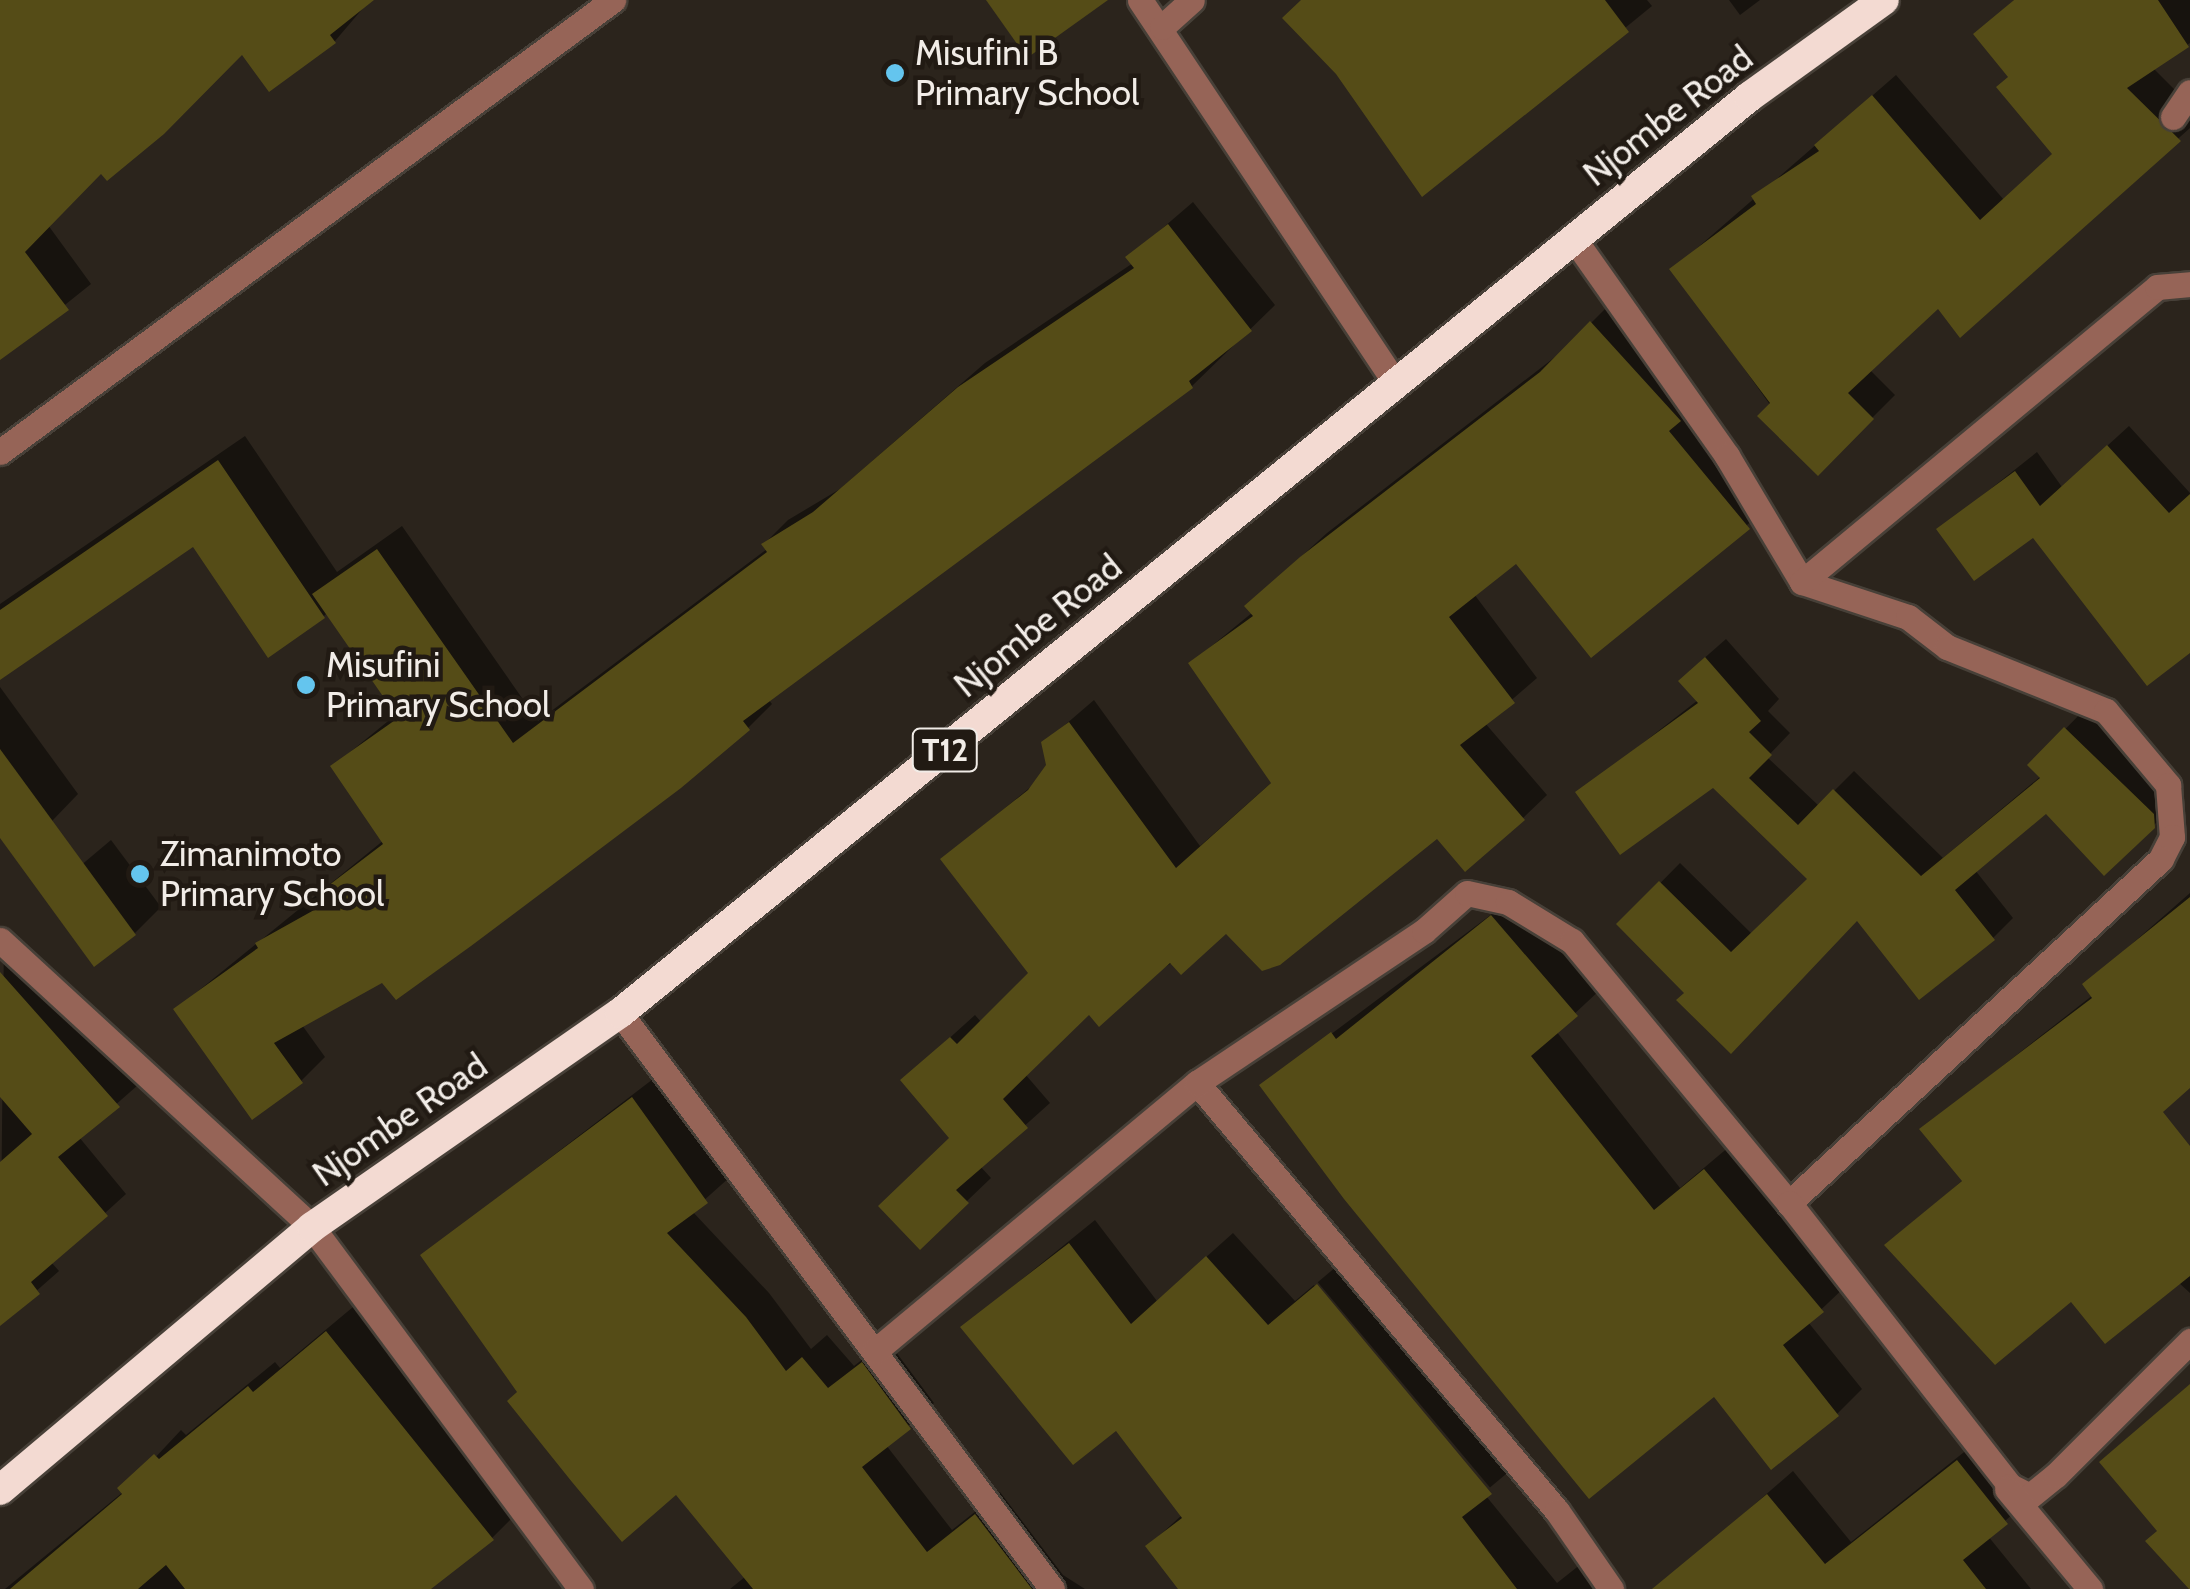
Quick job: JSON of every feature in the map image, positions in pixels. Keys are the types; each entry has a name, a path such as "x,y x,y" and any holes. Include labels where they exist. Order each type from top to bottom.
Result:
{"highway":[{"name":"Njombe Road","path":"0,1490 312,1227 620,1013 1749,98 1884,0"}],"street":[{"path":"0,452 613,0"},
{"path":"1140,0 1162,27 1396,384"},
{"path":"1162,27 1192,0"},
{"path":"2173,117 2190,92"},
{"path":"1574,239 1727,456 1802,582 1908,617 1947,646 2106,711 2168,785 2172,837 2162,859 2106,917 1789,1202"},
{"path":"1802,582 2157,287 2190,284"},
{"path":"875,1351 1197,1083 1424,931 1466,893 1508,902 1572,940 1789,1202 1997,1477 2090,1589"},
{"path":"0,940 312,1227 580,1589"},
{"path":"620,1013 1052,1589"},
{"path":"1197,1083 1557,1511 1611,1589"},
{"path":"1997,1477 2030,1496 2190,1340"}],"building":[{"path":"0,0 374,0 330,35 336,43 269,92 242,55 164,134 107,181 101,174 25,252 69,310 0,360"},
{"path":"986,0 1108,0 1027,58"},
{"path":"1301,0 1605,0 1629,32 1422,197 1336,74 1282,18"},
{"path":"2014,0 2158,0 2189,47 2127,88 2181,141 1960,338 1938,309 1848,393 1874,419 1818,476 1757,416 1770,403 1669,269 1756,204 1751,196 1819,151 1814,145 1872,95 1980,220 2052,154 1996,87 2008,77 1973,34"},
{"path":"1168,224 1252,331 1189,381 1193,388 743,721 750,730 681,788 471,946 396,1000 382,983 274,1043 303,1083 252,1120 173,1009 258,948 255,943 323,905 316,895 383,844 330,766 398,718 312,594 377,549 513,743 767,552 761,544 813,512 958,387 1134,268 1125,257"},
{"path":"1590,321 1681,421 1669,431 1750,529 1591,658 1516,564 1449,617 1515,703 1460,745 1525,820 1465,872 1437,839 1280,965 1262,971 1226,934 1181,975 1170,963 1099,1027 1089,1015 1003,1099 1028,1128 956,1190 969,1203 920,1250 878,1206 949,1138 900,1080 950,1037 957,1044 1028,973 940,859 1028,790 1046,765 1041,742 1069,722 1176,868 1271,783 1188,663 1253,616 1244,606 1300,557 1540,372"},
{"path":"2107,445 2169,513 2190,494 2190,653 2147,686 2033,538 1974,581 1936,529 2015,471 2040,506"},
{"path":"218,460 325,618 268,658 193,547 0,680 0,610"},
{"path":"1705,657 1761,721 1749,732 1772,755 1749,778 1798,825 1833,789 1921,876 2040,778 2027,765 2064,727 2154,814 2155,828 2104,876 2046,814 1955,890 1995,940 1919,1000 1857,921 1731,1054 1676,1000 1684,993 1616,924 1659,881 1731,952 1807,879 1713,788 1620,855 1575,792 1698,703 1678,681"},
{"path":"0,749 136,935 94,967 0,838"},
{"path":"2190,897 2190,1088 2163,1112 2190,1146 2190,1276 2105,1344 2071,1302 1995,1365 1884,1245 1962,1181 1919,1129 2092,998 2082,984"},
{"path":"1491,915 1578,1016 1531,1056 1654,1210 1704,1169 1824,1312 1783,1345 1839,1416 1771,1470 1714,1397 1589,1499 1344,1199 1259,1085 1331,1032 1336,1039"},
{"path":"0,972 120,1107 58,1157 108,1216 31,1282 40,1294 0,1326 0,1162 32,1134 0,1097"},
{"path":"632,1097 708,1203 667,1233 746,1317 786,1371 802,1357 828,1388 862,1362 911,1429 862,1467 927,1552 975,1514 1032,1589 753,1589 676,1495 622,1542 572,1482 507,1401 517,1392 420,1255"},
{"path":"1069,1243 1131,1324 1206,1256 1268,1325 1317,1284 1492,1494 1462,1517 1517,1589 1178,1589 1145,1546 1182,1518 1116,1431 1073,1465 960,1327"},
{"path":"326,1331 494,1540 431,1589 185,1589 166,1565 138,1589 10,1589 122,1494 117,1488 154,1454 159,1459 248,1386 253,1392"},
{"path":"2190,1384 2189,1589 2145,1541 2157,1531 2099,1462"},
{"path":"1957,1460 2008,1524 1963,1560 1986,1589 1652,1589 1767,1494 1825,1564"}],"place":[{"name":"Misufini B Primary School","path":"895,73"},
{"name":"Misufini Primary School","path":"306,685"},
{"name":"Zimanimoto Primary School","path":"140,874"}]}
